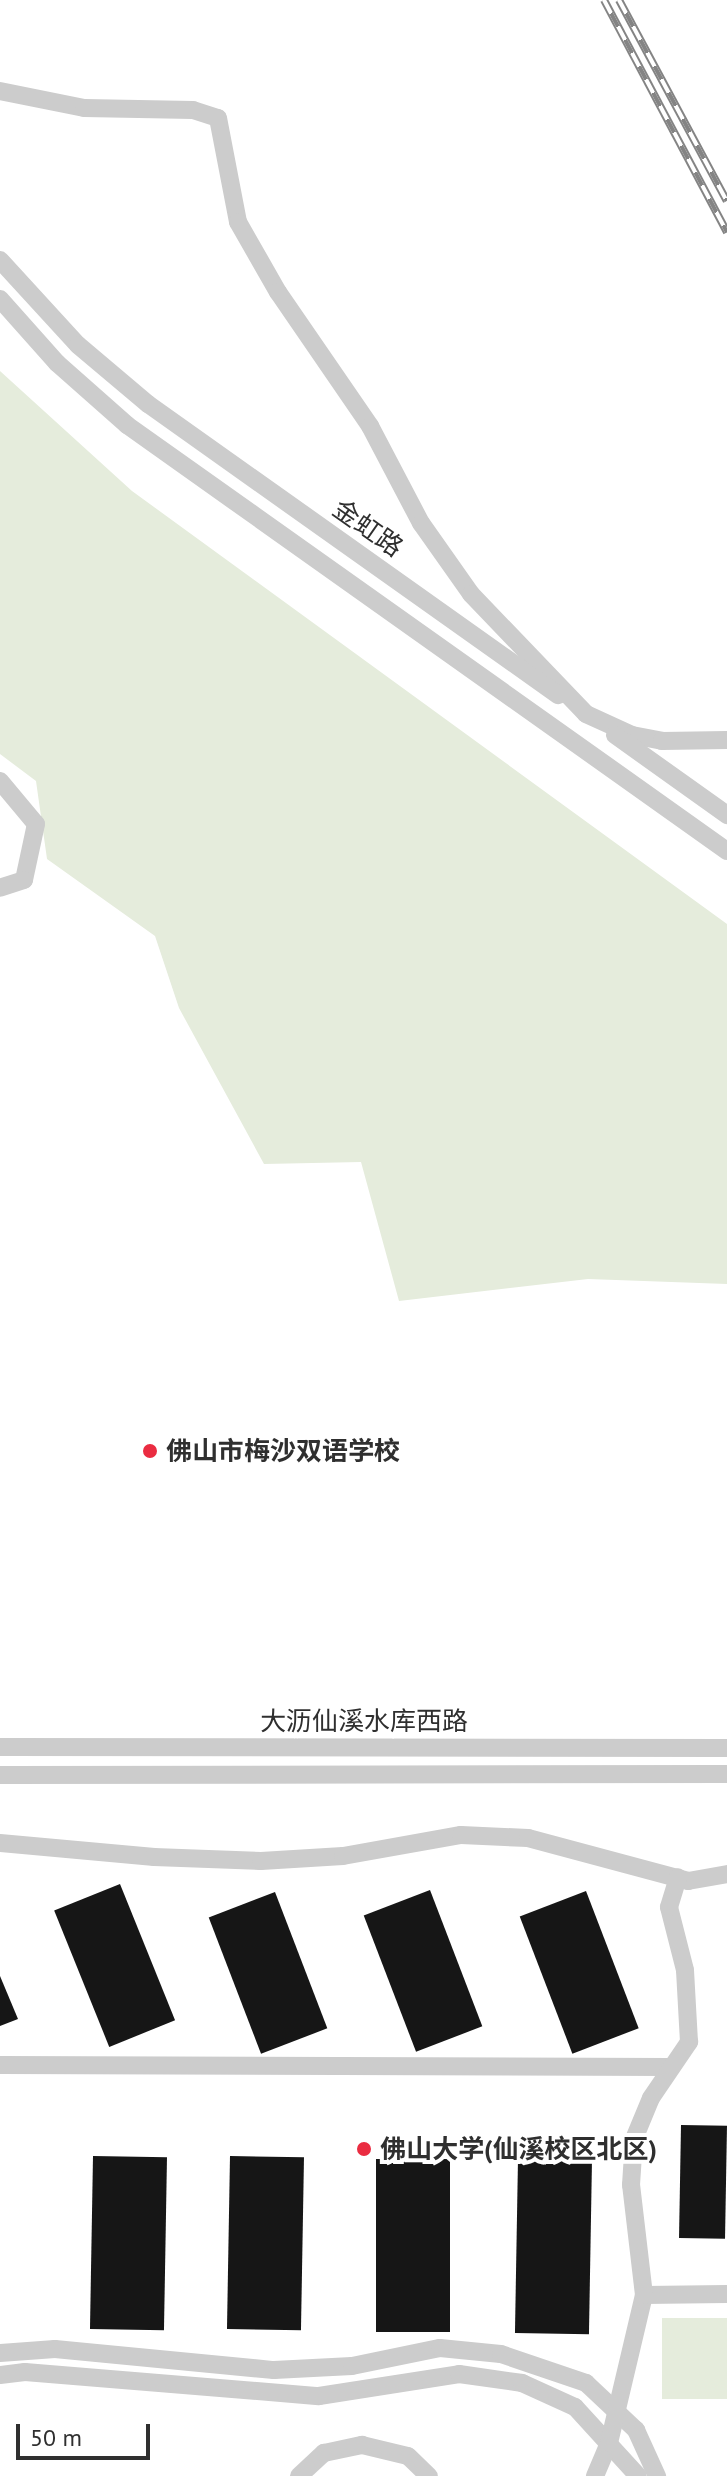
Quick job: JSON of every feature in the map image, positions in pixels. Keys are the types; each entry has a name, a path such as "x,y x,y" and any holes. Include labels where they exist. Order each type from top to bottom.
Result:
{"street":[{"path":"0,91 84,108 193,110 218,118 238,222 278,292 370,426 421,523 471,594 586,714 632,735 662,741 727,740"},
{"name":"金虹路","path":"0,260 78,345 148,404 727,815"},
{"path":"0,299 57,363 127,425 727,851"},
{"path":"0,781 36,824 24,880 0,888"},
{"name":"大沥仙溪水库西路","path":"0,1747 727,1748"},
{"path":"0,1775 727,1774"},
{"path":"0,1843 154,1857 261,1861 343,1856 461,1835 528,1838 688,1881 727,1874"},
{"path":"595,2476 609,2443 644,2295 631,2185 634,2139 651,2098 689,2042 685,1970 669,1907 678,1877"},
{"path":"0,2065 671,2067"},
{"path":"644,2295 727,2294"},
{"path":"0,2353 55,2349 274,2370 352,2366 440,2348 501,2354 586,2383 636,2430 657,2476"},
{"path":"0,2375 25,2372 71,2375 319,2396 459,2374 522,2383 575,2407 638,2476"},
{"path":"299,2476 324,2453 362,2445 408,2456 429,2476"}],"green space":[{"path":"0,371 132,491 727,924 727,1284 588,1279 399,1301 361,1162 264,1164 179,1008 155,936 47,859 36,781 0,754"},
{"path":"662,2318 727,2318 727,2399 662,2399"}],"building":[{"path":"120,1884 175,2020 109,2047 54,1911"},
{"path":"430,1890 482,2026 416,2052 364,1915"},
{"path":"586,1891 639,2028 572,2054 520,1916"},
{"path":"275,1892 327,2028 261,2054 209,1917"},
{"path":"0,1976 18,2019 0,2026"},
{"path":"681,2125 727,2126 725,2239 679,2238"},
{"path":"93,2156 167,2157 164,2330 90,2329"},
{"path":"230,2156 304,2157 301,2330 227,2329"},
{"path":"376,2159 450,2159 450,2332 376,2332"},
{"path":"518,2159 592,2160 589,2334 515,2333"}],"railway":[{"path":"604,0 727,232"},
{"path":"619,0 727,201"}],"place":[{"name":"佛山市梅沙双语学校","path":"150,1451"},
{"name":"佛山大学(仙溪校区北区)","path":"364,2149"}]}
